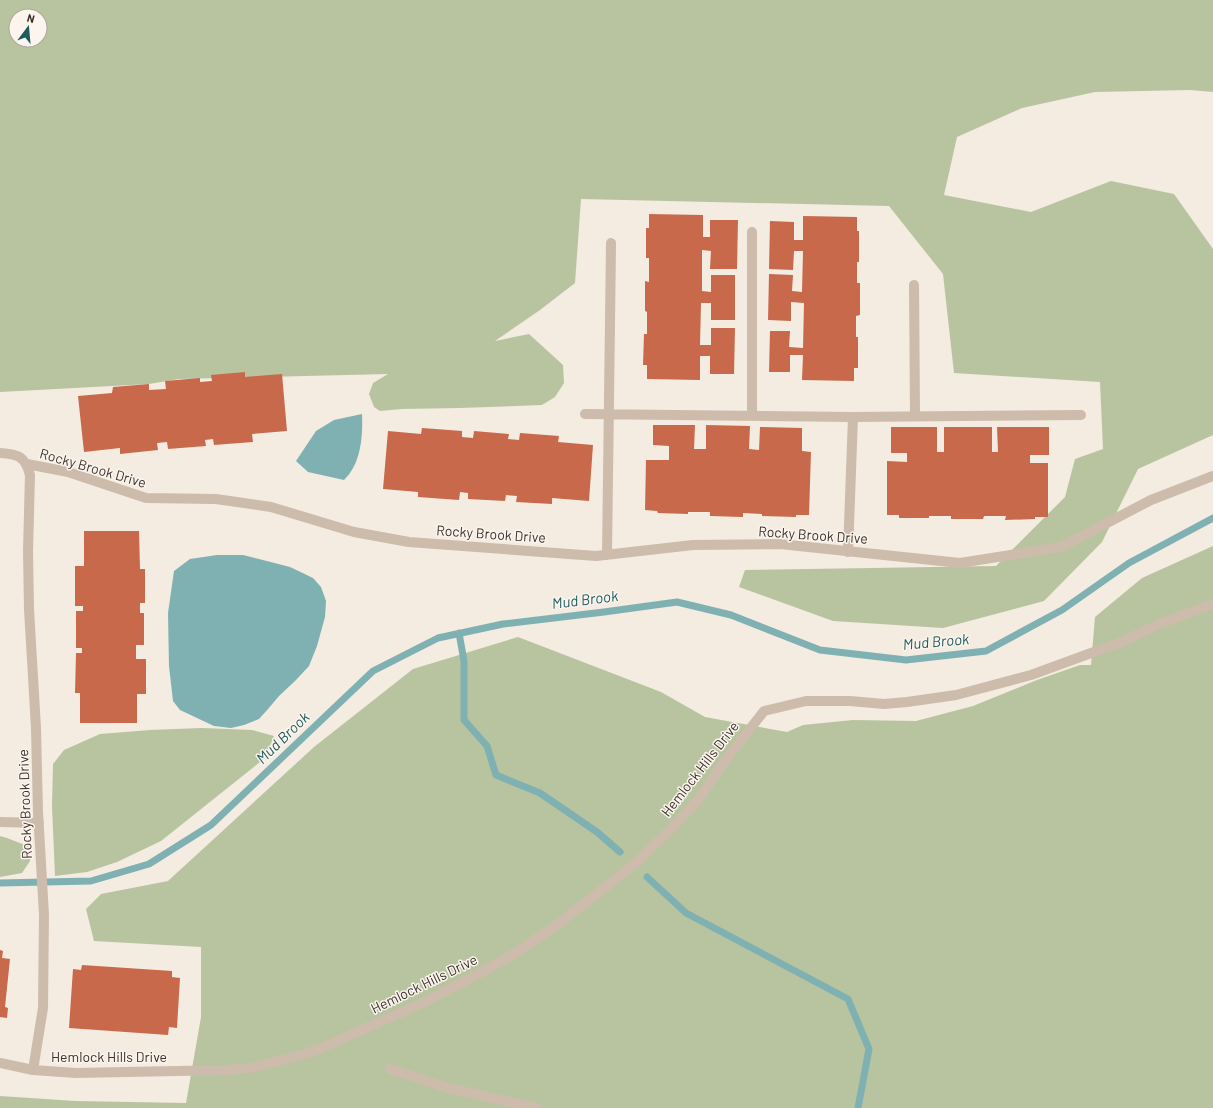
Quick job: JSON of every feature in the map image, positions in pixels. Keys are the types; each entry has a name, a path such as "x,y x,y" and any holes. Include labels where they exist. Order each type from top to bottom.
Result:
{"street":[{"path":"752,232 752,416"},
{"path":"607,555 611,243"},
{"path":"914,285 915,416"},
{"path":"585,414 853,417 1081,415"},
{"path":"848,552 853,417"},
{"name":"Rocky Brook Drive","path":"0,453 10,454 22,458 27,464 30,475 28,551 29,609 44,915 43,1008 33,1070"},
{"name":"Rocky Brook Drive","path":"27,464 68,472 146,498 216,499 271,507 354,532 408,542 596,556 693,545 780,544 960,563 1061,547 1151,500 1213,476"},
{"name":"Hemlock Hills Drive","path":"0,1063 33,1070 76,1073 227,1070 250,1068 298,1056 429,1000 511,956 557,926 631,866 667,833 698,800 724,762 764,711 806,701 850,701 884,704 956,695 1031,675 1124,641 1159,624 1213,604"},
{"path":"0,822 39,823"},
{"path":"390,1069 448,1088 537,1108"}],"green space":[{"path":"0,0 1213,0 1213,92 1190,90 1095,92 1022,108 957,137 944,195 1031,212 1111,181 1174,194 1213,249 1213,435 1138,469 1102,542 1044,601 943,628 833,621 739,587 745,570 996,566 1065,497 1075,459 1103,449 1100,382 954,373 943,274 889,206 581,199 575,283 540,310 495,341 529,334 563,365 564,383 555,397 542,405 380,411 374,407 369,394 373,383 388,374 179,379 149,384 0,392"},
{"path":"1213,546 1213,1108 0,1108 0,1096 75,1101 186,1103 201,1017 201,947 94,941 86,909 101,894 168,881 314,747 413,669 518,637 661,692 705,717 787,732 803,725 853,720 916,721 973,706 1037,680 1080,665 1091,665 1095,617 1142,578"},
{"path":"202,728 252,730 274,736 265,758 161,841 117,862 87,872 55,876 52,806 53,764 64,750 100,734"},
{"path":"0,836 30,847 30,861 22,873 0,877"}],"water":[{"path":"362,414 360,449 354,466 344,480 308,472 296,461 316,431 334,420"},
{"path":"217,555 243,555 290,567 313,578 321,587 326,601 325,617 317,646 309,666 279,696 259,719 231,728 214,726 180,710 173,701 169,666 168,613 174,571 190,559"}],"building":[{"path":"649,214 703,215 703,237 710,237 710,220 738,220 737,269 710,269 711,251 702,250 702,291 711,292 711,275 735,275 735,320 711,320 711,303 701,303 700,345 711,345 711,328 735,328 734,374 710,374 710,356 700,356 700,380 647,379 647,365 643,365 644,334 647,334 645,281 649,282 649,258 646,258 646,228 649,228"},
{"path":"803,216 857,217 857,231 859,231 859,262 857,262 857,283 860,283 860,315 856,316 858,368 854,368 854,381 802,380 803,355 790,355 790,372 769,372 770,331 790,331 789,347 803,348 804,303 791,302 791,321 768,320 769,274 793,275 792,291 802,292 803,251 794,251 793,270 769,269 770,221 794,222 794,240 803,240"},
{"path":"245,372 245,377 282,374 287,431 252,434 253,442 214,445 213,439 205,440 206,446 168,449 167,442 157,443 158,450 120,454 120,448 84,452 78,396 112,393 113,387 149,384 149,390 166,389 165,381 200,378 200,382 212,381 211,375"},
{"path":"653,425 695,425 694,449 706,449 706,425 750,426 749,449 759,450 760,427 802,428 802,451 811,452 809,515 796,515 796,517 762,516 762,514 743,513 743,517 710,516 710,512 688,512 688,514 658,513 657,511 645,510 646,460 669,460 669,446 653,445"},
{"path":"891,427 937,427 937,452 944,452 944,427 992,427 992,452 998,452 997,427 1049,427 1049,455 1030,455 1030,463 1048,463 1048,517 1005,520 1006,516 984,516 983,519 951,519 951,516 899,518 899,515 887,515 887,461 907,462 907,453 891,453"},
{"path":"422,428 462,431 462,437 473,438 474,431 509,434 508,439 519,440 520,433 559,436 558,442 593,445 589,501 552,498 552,504 516,502 517,496 506,495 505,501 468,499 468,493 460,492 459,500 418,497 418,492 383,489 388,431 421,434"},
{"path":"84,531 139,531 140,569 145,569 145,603 140,603 140,613 144,613 144,645 136,645 136,659 146,659 146,694 137,694 137,723 80,723 80,693 75,693 76,653 82,653 82,648 76,648 76,611 83,611 83,606 75,606 75,566 84,566"},
{"path":"0,950 3,951 2,958 10,959 5,1007 8,1008 7,1018 0,1017"},
{"path":"82,965 172,971 172,977 180,978 177,1028 169,1027 168,1035 69,1028 73,969 81,970"}],"waterway":[{"name":"Mud Brook","path":"0,883 91,881 149,864 211,825 373,671 438,638 503,624 677,602 731,615 820,650 906,660 986,651 1062,610 1129,563 1213,518"},
{"path":"459,633 464,661 464,720 487,746 496,775 540,793 597,832 620,852"},
{"path":"647,877 686,913 848,999 869,1049 858,1108"}]}
